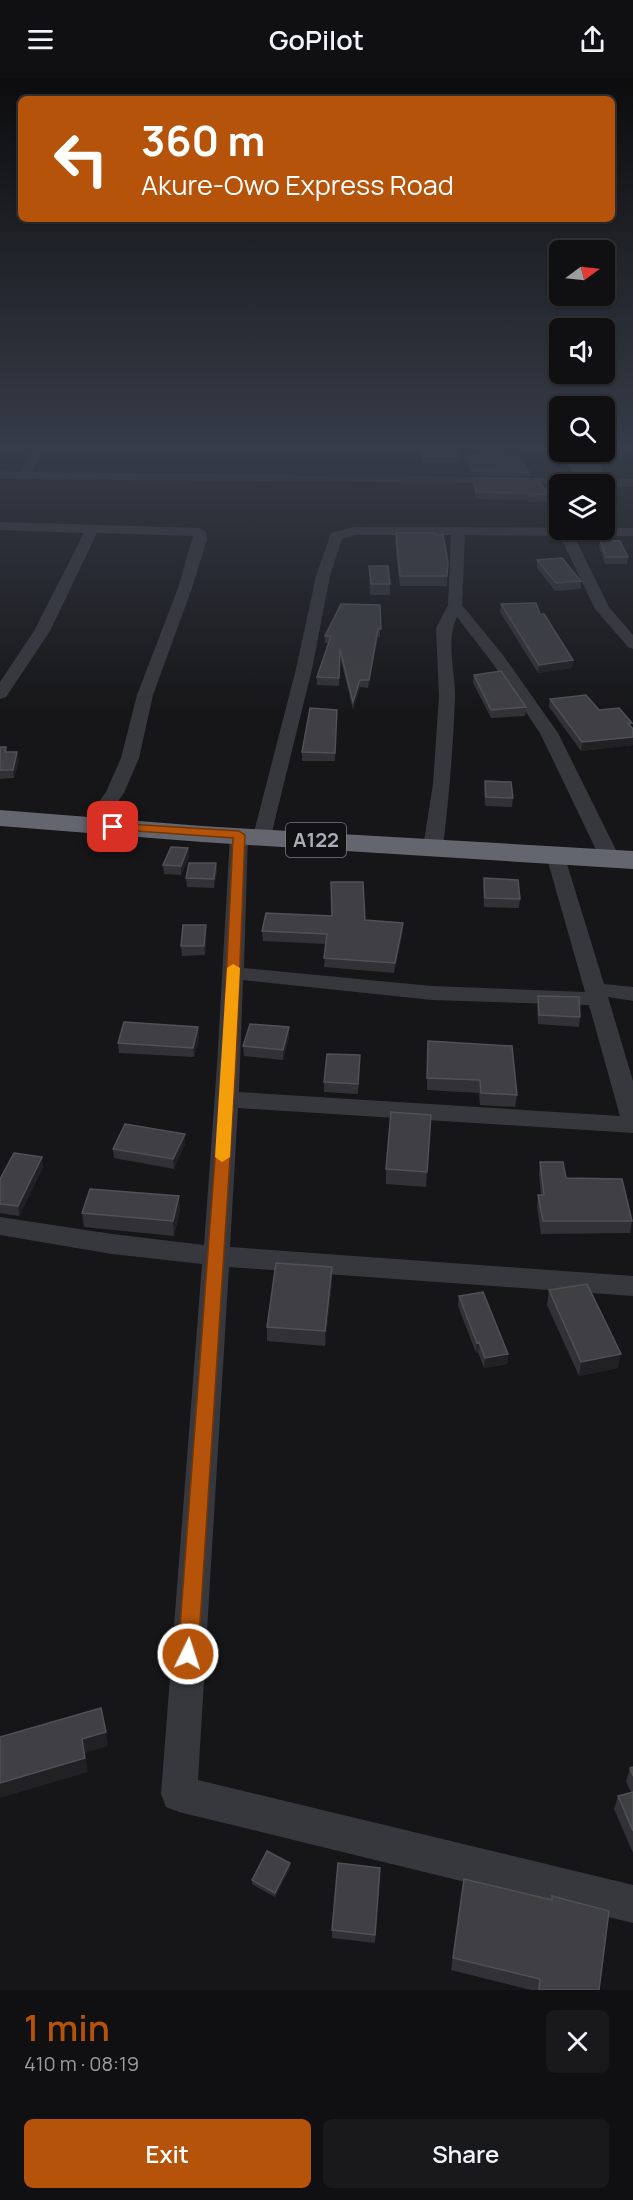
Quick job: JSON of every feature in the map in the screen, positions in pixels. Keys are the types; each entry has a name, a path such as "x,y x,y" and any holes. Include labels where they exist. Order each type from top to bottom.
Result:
{"highway":[{"name":"A122","path":"0,818 621,859"}],"street":[{"path":"0,694 42,631 89,536"},
{"path":"91,825 115,793 130,758 145,695 185,588 200,536"},
{"path":"336,536 323,576 309,634 304,669 251,836 233,973 179,1794 633,1905"},
{"path":"433,847 442,784 447,696 444,628 456,605 458,536"},
{"path":"568,540 602,609 631,639"},
{"path":"456,605 497,658 549,733 621,859"},
{"path":"226,1099 633,1123 556,855"},
{"path":"233,973 432,993 633,994"},
{"path":"0,1226 112,1245 215,1256 633,1286"}],"building":[{"path":"396,536 443,536 448,562 447,576 400,576"},
{"path":"600,540 620,541 628,557 606,557"},
{"path":"562,558 581,581 556,583 537,560"},
{"path":"369,566 388,566 390,584 371,584"},
{"path":"536,603 540,614 544,614 573,660 539,665 501,604"},
{"path":"341,604 380,605 381,629 378,629 369,680 360,680 353,702 340,649 339,678 317,677 331,636 325,636"},
{"path":"501,671 526,707 491,710 474,675"},
{"path":"586,695 599,710 619,708 632,723 628,723 633,729 633,737 582,742 550,699"},
{"path":"310,708 337,710 335,753 302,752"},
{"path":"0,747 6,747 5,752 17,752 13,770 0,770"},
{"path":"485,781 511,782 513,798 486,797"},
{"path":"171,847 188,848 181,866 163,865"},
{"path":"189,863 216,863 214,879 186,878"},
{"path":"484,878 518,880 520,899 485,898"},
{"path":"331,882 363,882 365,920 403,923 395,963 324,958 327,934 262,931 266,913 332,916"},
{"path":"183,925 206,925 204,946 181,946"},
{"path":"538,996 579,997 580,1017 539,1015"},
{"path":"124,1022 198,1027 193,1048 118,1043"},
{"path":"250,1024 289,1027 283,1050 243,1046"},
{"path":"428,1041 512,1046 517,1095 481,1093 480,1080 427,1078"},
{"path":"327,1054 360,1055 358,1084 324,1082"},
{"path":"391,1112 431,1115 427,1172 386,1169"},
{"path":"125,1124 185,1134 173,1159 113,1149"},
{"path":"14,1153 42,1157 18,1206 0,1204 0,1179"},
{"path":"540,1162 563,1162 566,1178 622,1179 632,1221 543,1221 538,1195 544,1195"},
{"path":"90,1189 179,1196 173,1221 82,1213"},
{"path":"276,1263 332,1267 325,1331 267,1327"},
{"path":"587,1284 621,1354 581,1362 549,1290"},
{"path":"483,1292 508,1354 485,1358 479,1342 477,1343 459,1296"},
{"path":"101,1708 106,1732 82,1739 85,1758 0,1783 0,1737"},
{"path":"633,1792 633,1831 618,1796"},
{"path":"267,1851 290,1863 275,1893 252,1880"},
{"path":"338,1863 380,1868 375,1935 332,1930"},
{"path":"464,1879 552,1900 552,1896 609,1911 599,1990 539,1990 540,1979 453,1958"}],"slow traffic":[{"path":"222,1157 233,968"}],"route":[{"path":"113,827 239,835 229,1065 188,1654"}]}
